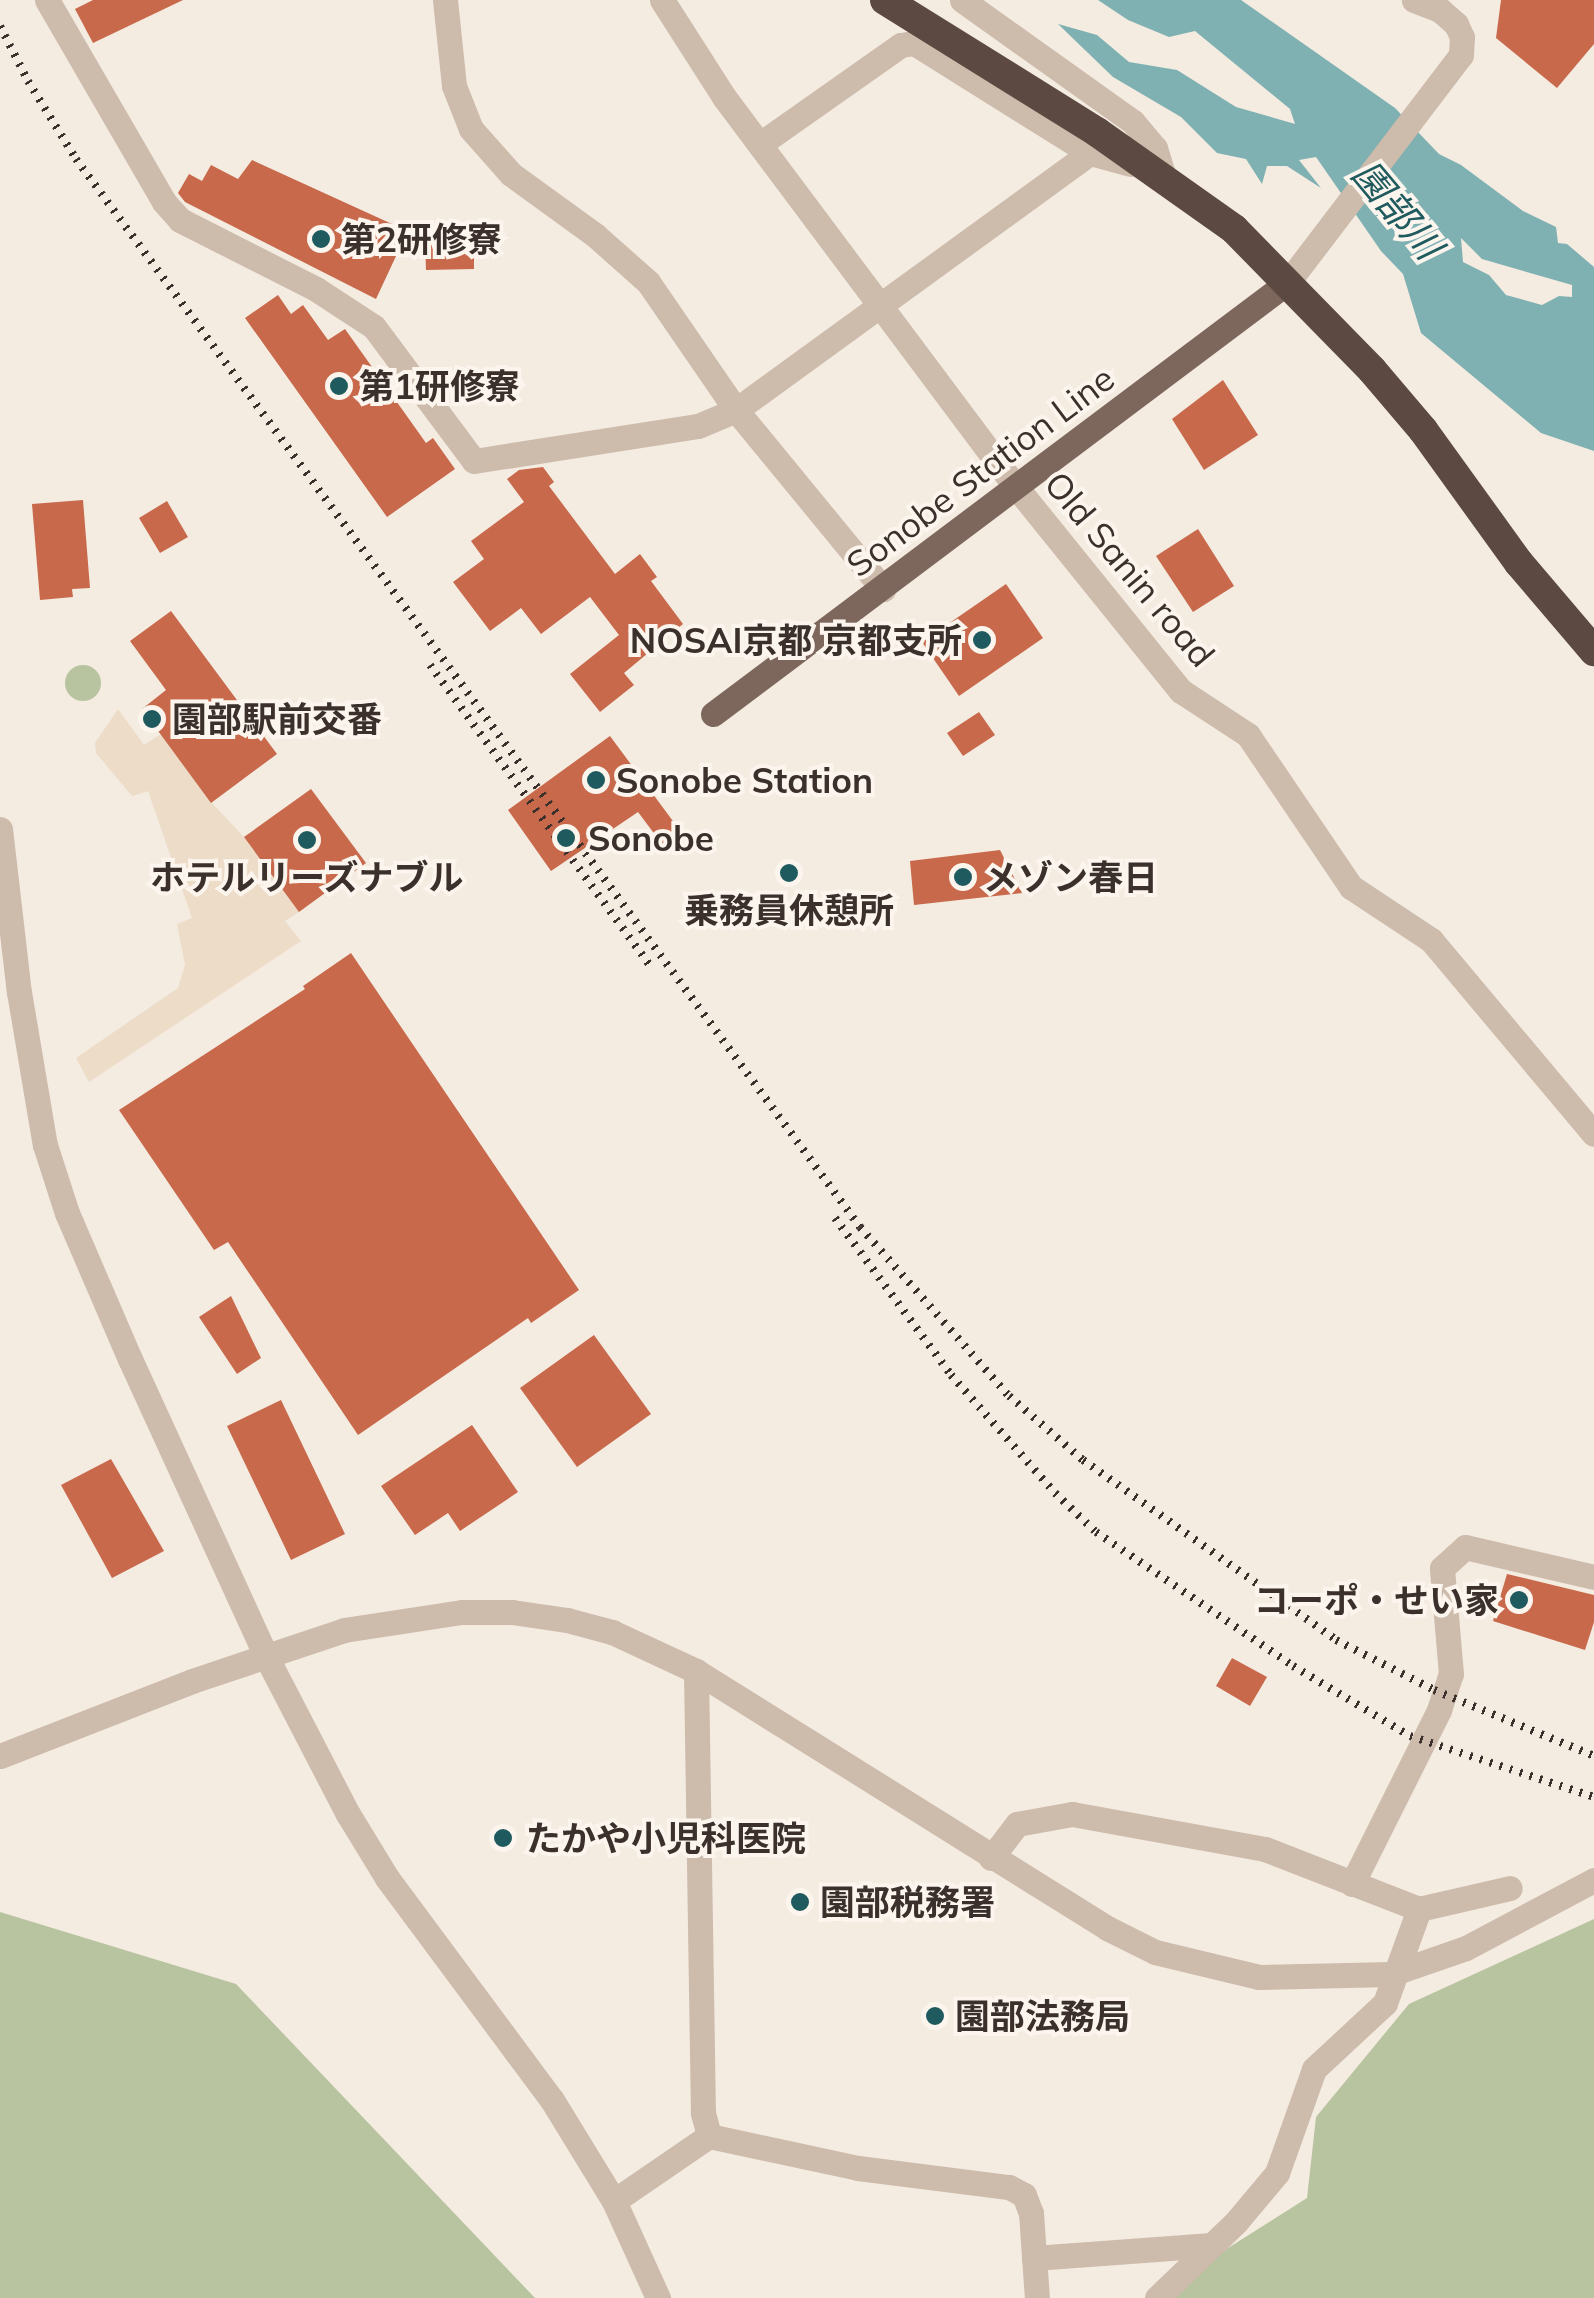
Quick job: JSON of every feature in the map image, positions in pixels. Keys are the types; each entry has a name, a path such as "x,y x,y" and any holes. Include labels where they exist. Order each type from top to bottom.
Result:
{"highway":[{"path":"885,0 1163,175 1234,229 1288,282 1423,430 1519,563 1594,650"}],"main road":[{"name":"Sonobe Station Line","path":"712,714 1288,282"}],"street":[{"path":"47,0 164,202 180,220 316,289 374,327 474,461 698,426 736,410 882,308 1090,153"},
{"path":"445,0 454,86 471,129 511,174 595,235 648,282 736,410 884,588"},
{"name":"Old Sanin road","path":"662,0 760,144 1016,488 1182,691 1248,735 1351,888 1431,940 1594,1134"},
{"path":"962,0 1133,122 1155,148 1163,175"},
{"path":"1288,282 1307,252 1461,55 1462,37 1456,24 1440,10 1414,0"},
{"path":"760,144 900,45 914,43 1090,153 1163,175"},
{"path":"0,830 9,992 45,1145 67,1213 267,1658 387,1878 487,2008 614,2201 658,2298"},
{"path":"1352,1884 1439,1710 1451,1674 1442,1568 1465,1547 1594,1577"},
{"path":"0,1756 192,1681 344,1630 386,1621 512,1612 612,1632 696,1671 991,1858 1107,1928 1155,1952 1259,1977 1332,1979 1391,1974 1466,1948 1594,1880"},
{"path":"696,1671 704,2113 710,2136"},
{"path":"991,1858 1016,1824 1072,1814 1265,1849 1420,1910 1510,1888"},
{"path":"1157,2298 1212,2245 1276,2173 1314,2068 1385,2002 1420,1910"},
{"path":"614,2201 710,2136 858,2168 1009,2187 1024,2196 1031,2214 1037,2298"},
{"path":"1034,2258 1212,2245"}],"green space":[{"path":"83,665 95,671 101,683 95,695 83,701 71,695 65,683 71,671"},
{"path":"0,1912 236,1984 535,2298 0,2298"},
{"path":"1594,1919 1594,2298 1175,2298 1179,2279 1307,2198 1316,2117 1409,2004"}],"shaded area":[{"path":"118,709 144,745 161,734 211,802 244,837 299,912 285,921 301,941 89,1082 76,1058 178,988 185,965 177,924 192,918 148,791 132,796 96,753 95,743"}],"water":[{"name":"園部川","path":"1098,0 1241,0 1395,108 1439,154 1461,165 1523,211 1556,227 1558,243 1567,244 1594,267 1594,451 1541,433 1421,333 1403,274 1381,251 1316,157 1299,160 1321,188 1287,166 1267,166 1262,184 1246,159 1217,153 1181,117 1113,77 1058,24 1097,35 1129,62 1177,70 1236,107 1295,124 1290,109 1195,31 1169,37 1128,20","holes":["1461,238 1482,259 1572,285 1572,297 1559,296 1542,305 1506,295 1489,275 1463,262"]}],"building":[{"path":"93,0 183,0 93,43 75,9"},
{"path":"1501,0 1594,0 1594,44 1557,88 1496,38"},
{"name":"第2研修寮","path":"252,160 392,224 384,240 404,239 376,299 185,202 178,193 189,174 202,181 211,165 238,179"},
{"path":"474,238 474,269 426,270 425,239"},
{"name":"第1研修寮","path":"278,295 291,314 303,305 328,340 345,329 426,443 433,438 455,469 387,517 245,318"},
{"path":"1223,380 1258,435 1204,470 1172,419"},
{"path":"543,467 554,482 549,486 615,574 640,554 657,577 651,581 683,624 624,673 634,685 600,712 570,674 619,635 590,597 541,634 521,608 490,631 453,582 484,559 471,541 524,502 507,479 519,470"},
{"path":"83,500 90,588 72,589 73,597 40,600 32,504"},
{"path":"167,501 188,537 160,553 139,518"},
{"path":"1198,529 1234,586 1193,612 1156,556"},
{"name":"NOSAI京都 京都支所","path":"1006,584 1043,638 959,696 922,642"},
{"path":"171,611 277,754 211,803 142,709 166,690 130,641"},
{"path":"979,712 995,735 963,756 947,733"},
{"name":"Sonobe Station","path":"610,736 681,832 662,844 638,812 551,871 508,810"},
{"path":"311,789 366,863 299,912 244,837"},
{"name":"メゾン春日","path":"1000,850 1022,893 914,905 910,861"},
{"path":"351,953 579,1290 531,1323 528,1318 358,1435 228,1242 214,1250 119,1110 305,989 303,986"},
{"path":"231,1296 261,1358 237,1374 199,1317"},
{"path":"594,1335 651,1414 577,1467 520,1388"},
{"path":"281,1400 345,1534 291,1560 227,1426"},
{"path":"472,1425 518,1492 460,1531 448,1513 415,1535 381,1486"},
{"path":"111,1459 164,1551 112,1578 61,1485"},
{"path":"1507,1574 1594,1595 1594,1622 1585,1650 1493,1621"},
{"path":"1232,1658 1267,1677 1250,1706 1216,1686"}],"railway":[{"path":"0,26 76,159 860,1227 1009,1396 1083,1460 1336,1640 1434,1690 1594,1756"},
{"path":"430,665 652,968"},
{"path":"835,1218 951,1375 1055,1493 1096,1532 1293,1666 1410,1736 1594,1797"}],"place":[{"name":"第2研修寮","path":"321,239"},
{"name":"第1研修寮","path":"339,386"},
{"name":"NOSAI京都 京都支所","path":"982,640"},
{"name":"園部駅前交番","path":"152,719"},
{"name":"Sonobe Station","path":"596,780"},
{"name":"Sonobe","path":"566,838"},
{"name":"ホテルリーズナブル","path":"307,840"},
{"name":"乗務員休憩所","path":"789,873"},
{"name":"メゾン春日","path":"963,877"},
{"name":"コーポ・せい家","path":"1519,1600"},
{"name":"たかや小児科医院","path":"503,1838"},
{"name":"園部税務署","path":"800,1902"},
{"name":"園部法務局","path":"935,2016"}]}
